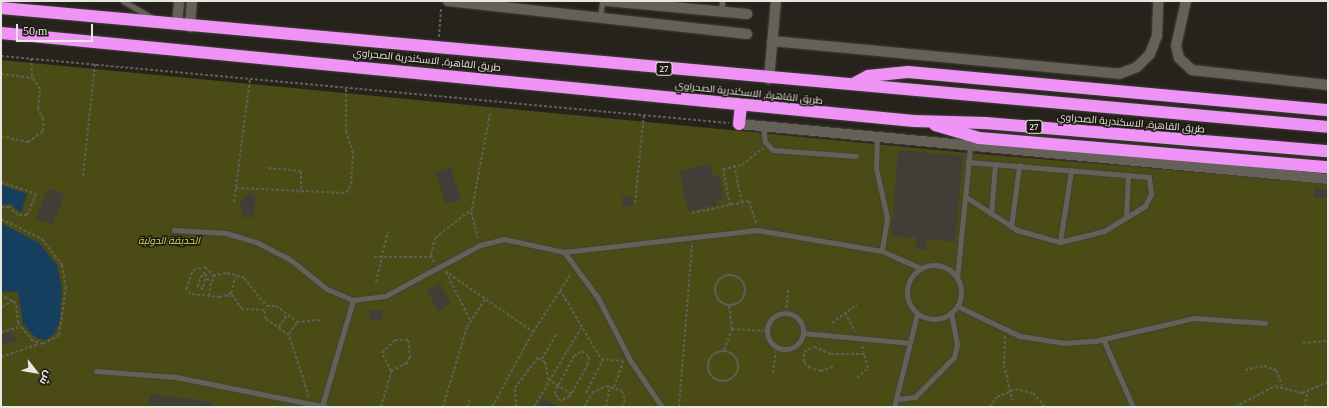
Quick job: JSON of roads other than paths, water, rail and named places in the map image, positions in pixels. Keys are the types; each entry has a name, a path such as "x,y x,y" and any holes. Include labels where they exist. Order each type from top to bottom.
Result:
{"highway":[{"name":"طريق القاهرة, الاسكندرية الصحراوي","path":"1,8 177,26 438,47 769,79 853,84 1328,127"},
{"name":"طريق القاهرة, الاسكندرية الصحراوي","path":"1,33 928,122 985,123 1328,151"},
{"path":"853,84 868,76 908,72 1328,110"},
{"path":"740,124 741,105"},
{"path":"928,122 979,138 1328,167"}],"street":[{"path":"177,26 179,1"},
{"path":"190,27 192,1"},
{"path":"448,1 486,3 600,18 747,34"},
{"path":"608,1 721,6 747,14"},
{"path":"769,79 776,1"},
{"path":"772,41 1119,74 1137,67 1150,54 1157,36 1158,1"},
{"path":"1186,1 1177,52 1192,70 1328,86"},
{"path":"740,124 877,139 1328,179"}],"lane":[{"path":"123,1 164,24"},
{"path":"600,18 602,1"},
{"path":"763,126 766,145 776,150 856,156"},
{"path":"877,139 876,168 887,218 882,251"},
{"path":"917,314 934,320 951,313 957,306 961,292 957,278 970,147"},
{"path":"966,197 1011,227 1038,239 1060,242 1094,236 1126,218 1149,202 1152,182 1149,177 968,162"},
{"path":"991,214 995,164"},
{"path":"1011,227 1018,166"},
{"path":"1060,242 1071,170"},
{"path":"1126,218 1128,175"},
{"path":"174,230 214,231 258,243 288,258 327,289 353,300 385,296 480,245 512,240 564,252 693,235 757,230 882,251 920,268 944,266 957,278"},
{"path":"564,252 598,298 630,360 662,407"},
{"path":"894,407 917,314 906,293 912,276 920,268"},
{"path":"96,371 176,378 324,406 353,300"},
{"path":"957,306 1006,331 1049,342 1103,339 1194,318 1265,323"},
{"path":"786,313 801,322 803,333 797,346 783,350 776,348 766,331 770,320 786,313"},
{"path":"897,399 915,397 954,357 957,344 951,313"},
{"path":"803,333 910,343"},
{"path":"1103,339 1133,407"}],"water":[{"path":"1,185 27,194 21,213 11,204 1,205"},
{"path":"1,223 39,243 57,265 62,288 60,320 55,333 46,340 36,338 23,324 18,292 1,291"}],"park label":[{"name":"الحديقة الدولية","path":"169,241"}]}
